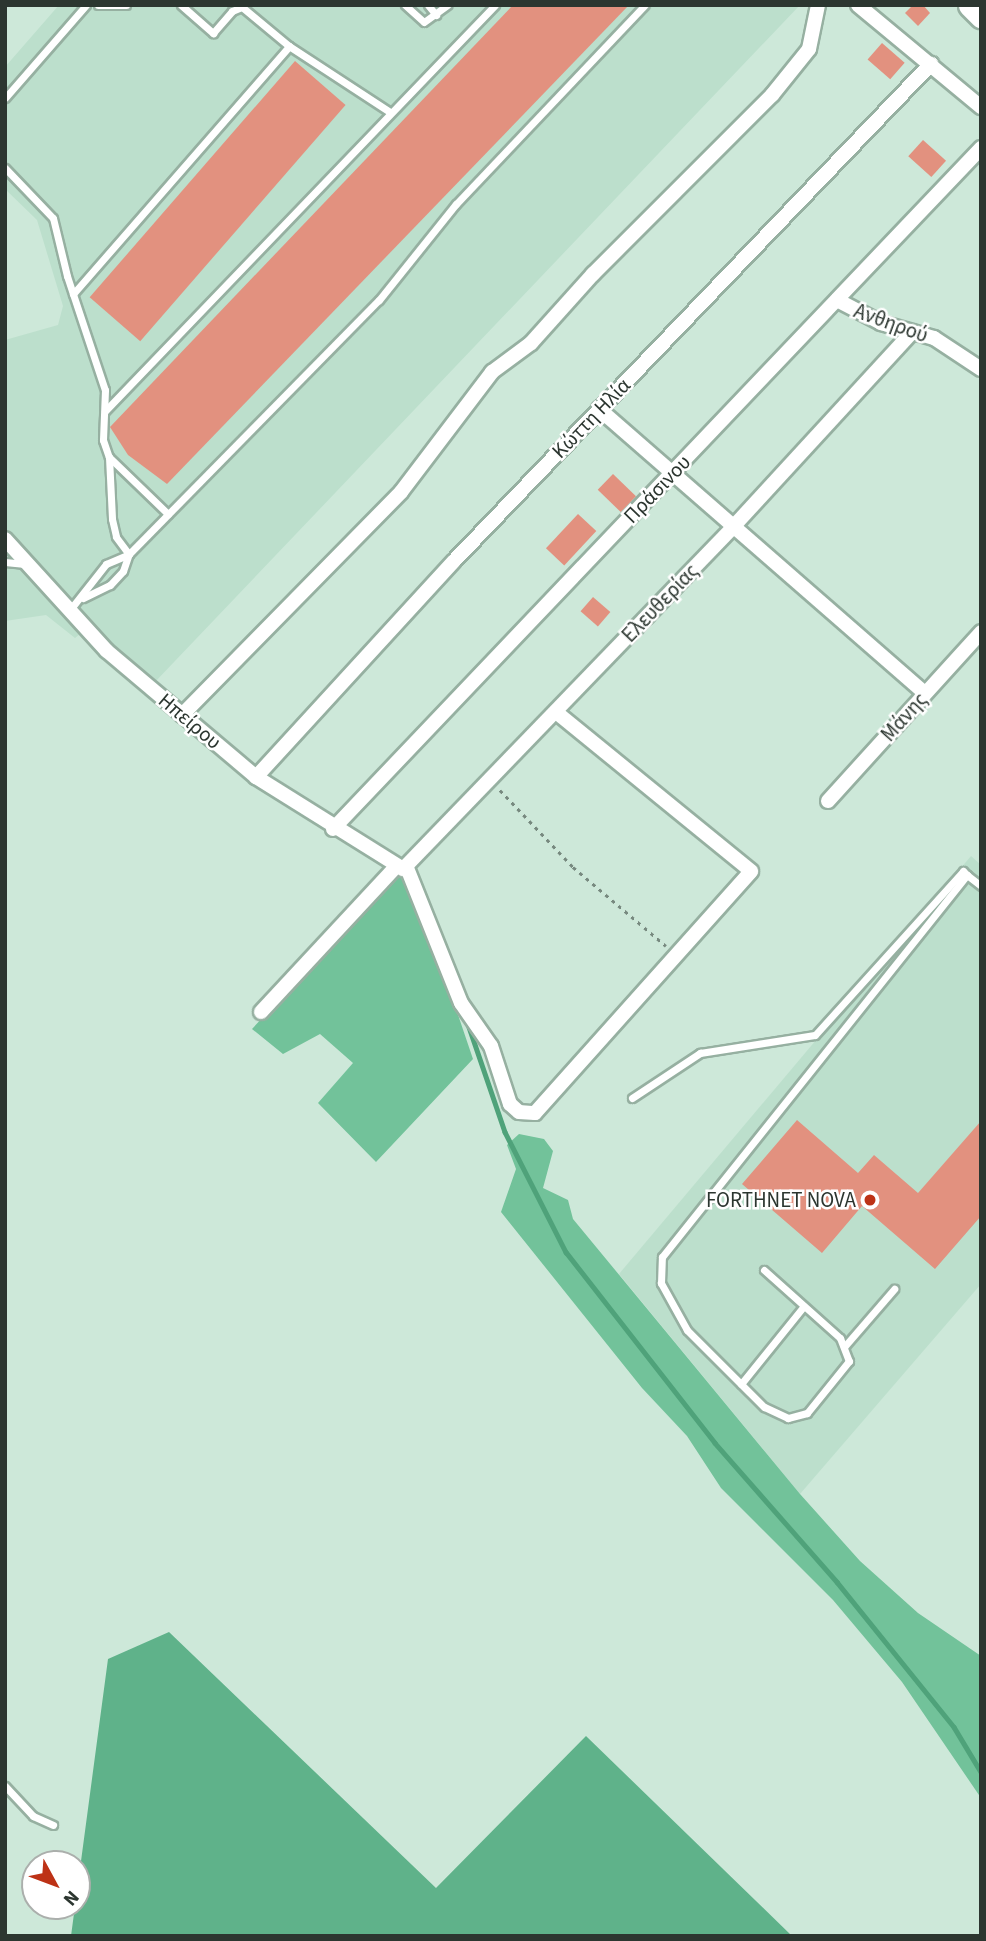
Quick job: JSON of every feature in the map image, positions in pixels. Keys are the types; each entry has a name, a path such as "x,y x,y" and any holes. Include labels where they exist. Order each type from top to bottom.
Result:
{"main road":[{"path":"970,5 981,16"}],"street":[{"path":"183,715 401,492 492,372 531,343 585,282 772,95 809,49 817,5"},
{"path":"858,5 981,107"},
{"name":"Κώττη Ηλία","path":"256,777 599,409 931,64"},
{"name":"Πράσινου","path":"332,829 981,148"},
{"name":"Ανθηρού","path":"836,300 881,323 934,338 981,369"},
{"name":"Ελευθερίας","path":"261,1012 401,868 492,780 732,528 912,332"},
{"path":"599,409 732,528 925,693"},
{"name":"Ηπείρου","path":"5,540 68,611 256,777 332,829 401,868"},
{"name":"Μάνης","path":"828,801 981,632"},
{"path":"401,868 461,1003 491,1046 503,1091 519,1112 535,1113 751,871 556,712"}],"lane":[{"path":"5,98 86,5"},
{"path":"98,5 126,5"},
{"path":"181,5 213,33 232,11 242,7 289,46 390,112"},
{"path":"405,5 419,22 436,15 447,5"},
{"path":"428,5 436,15"},
{"path":"105,411 495,5"},
{"path":"68,611 83,598 106,564 129,554 379,300 456,204 645,5"},
{"path":"73,294 289,46"},
{"path":"5,168 53,218 73,294 99,369 105,411 103,440 109,457 116,537 129,554"},
{"path":"109,457 168,514"},
{"path":"83,598 110,585 123,570 129,554"},
{"path":"5,562 26,564"},
{"path":"632,1098 700,1053 815,1035 963,871 981,886"},
{"path":"764,1270 840,1338 849,1361 807,1413 788,1418 764,1407 687,1330 661,1283 662,1257 967,875"},
{"path":"844,1347 894,1289"},
{"path":"741,1384 804,1306"},
{"path":"5,1786 33,1816 53,1825"}],"path":[{"path":"492,780 573,867 657,935 674,956"}],"shaded area":[{"path":"59,5 800,5 154,683 89,627 75,638 46,615 5,621 5,340 58,325 63,306 37,220 5,189 5,67"},
{"path":"971,856 981,865 981,1284 800,1494 619,1274"}],"green space":[{"path":"394,875 412,879 473,1059 376,1162 318,1103 353,1063 320,1034 283,1054 252,1029"},
{"path":"519,1134 544,1139 553,1151 543,1188 568,1200 573,1219 800,1494 860,1561 918,1613 981,1656 981,1798 902,1682 833,1600 721,1488 687,1436 642,1388 501,1212 516,1169 507,1145"},
{"path":"169,1632 436,1888 586,1736 792,1936 71,1936 73,1920 91,1920 91,1850 82,1850 108,1659"}],"building":[{"path":"513,5 629,5 167,484 128,455 110,427"},
{"path":"913,5 923,5 930,13 918,26 905,13"},
{"path":"882,43 905,63 890,79 868,60"},
{"path":"295,61 346,105 140,341 90,297"},
{"path":"923,140 946,161 931,177 908,156"},
{"path":"613,474 636,496 621,512 598,490"},
{"path":"578,514 596,531 564,565 546,548"},
{"path":"593,597 610,612 598,626 581,611"},
{"name":"FORTHNET NOVA","path":"797,1120 858,1173 874,1155 918,1193 981,1121 981,1216 935,1269 862,1206 822,1253 742,1184"}],"waterway":[{"path":"467,1021 505,1132 566,1252 715,1443 837,1582 954,1727 981,1772"}],"place":[{"name":"FORTHNET NOVA","path":"870,1200"}]}
